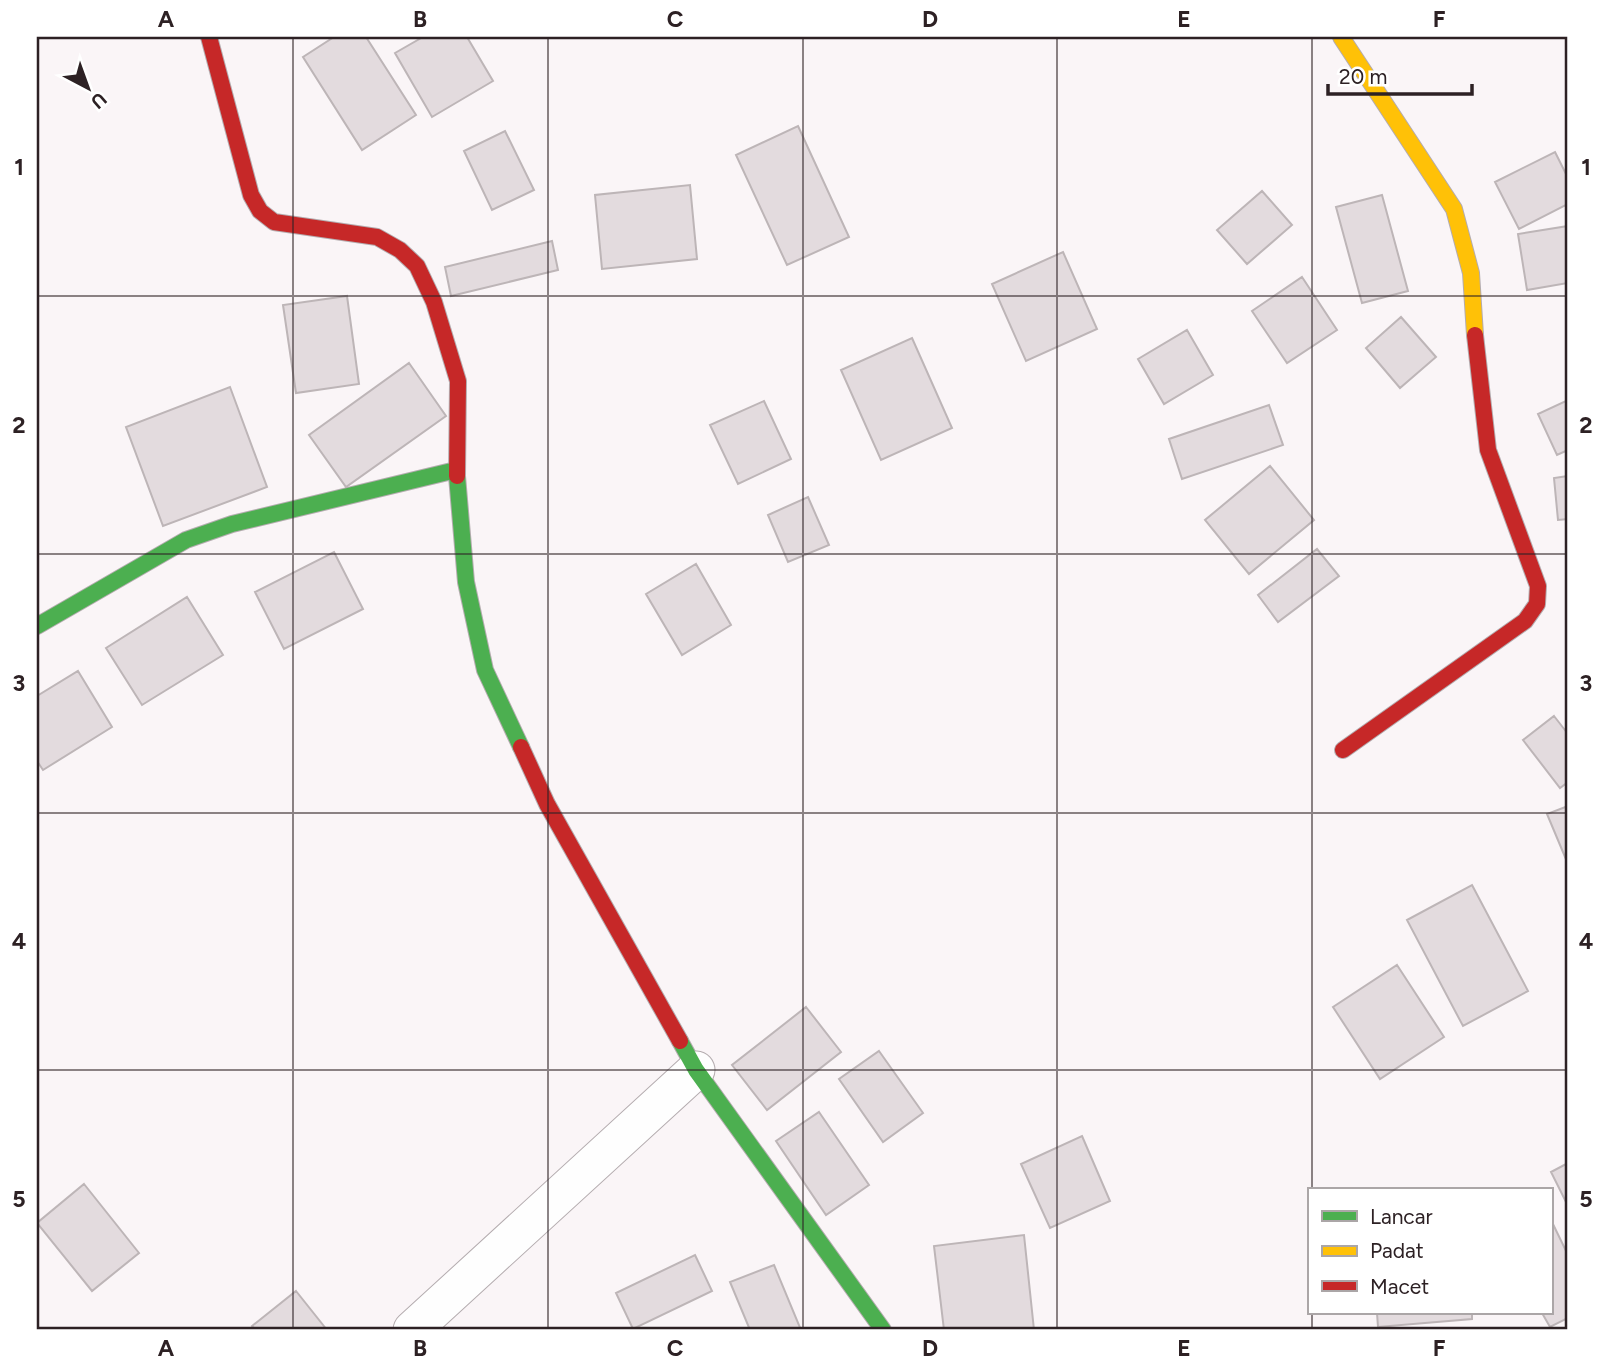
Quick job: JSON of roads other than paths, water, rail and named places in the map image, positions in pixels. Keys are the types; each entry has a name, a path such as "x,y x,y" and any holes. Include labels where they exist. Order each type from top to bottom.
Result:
{"street":[{"path":"209,37 251,195 260,211 274,222 377,237 400,250 417,266 433,302 458,382 456,470 466,582 485,670 547,804 696,1070 883,1330"},
{"path":"1341,37 1454,209 1471,273 1473,317 1488,450 1538,586 1537,604 1525,621 1343,750"},
{"path":"37,626 186,540 232,524 456,470"},
{"path":"412,1330 696,1070"}]}
